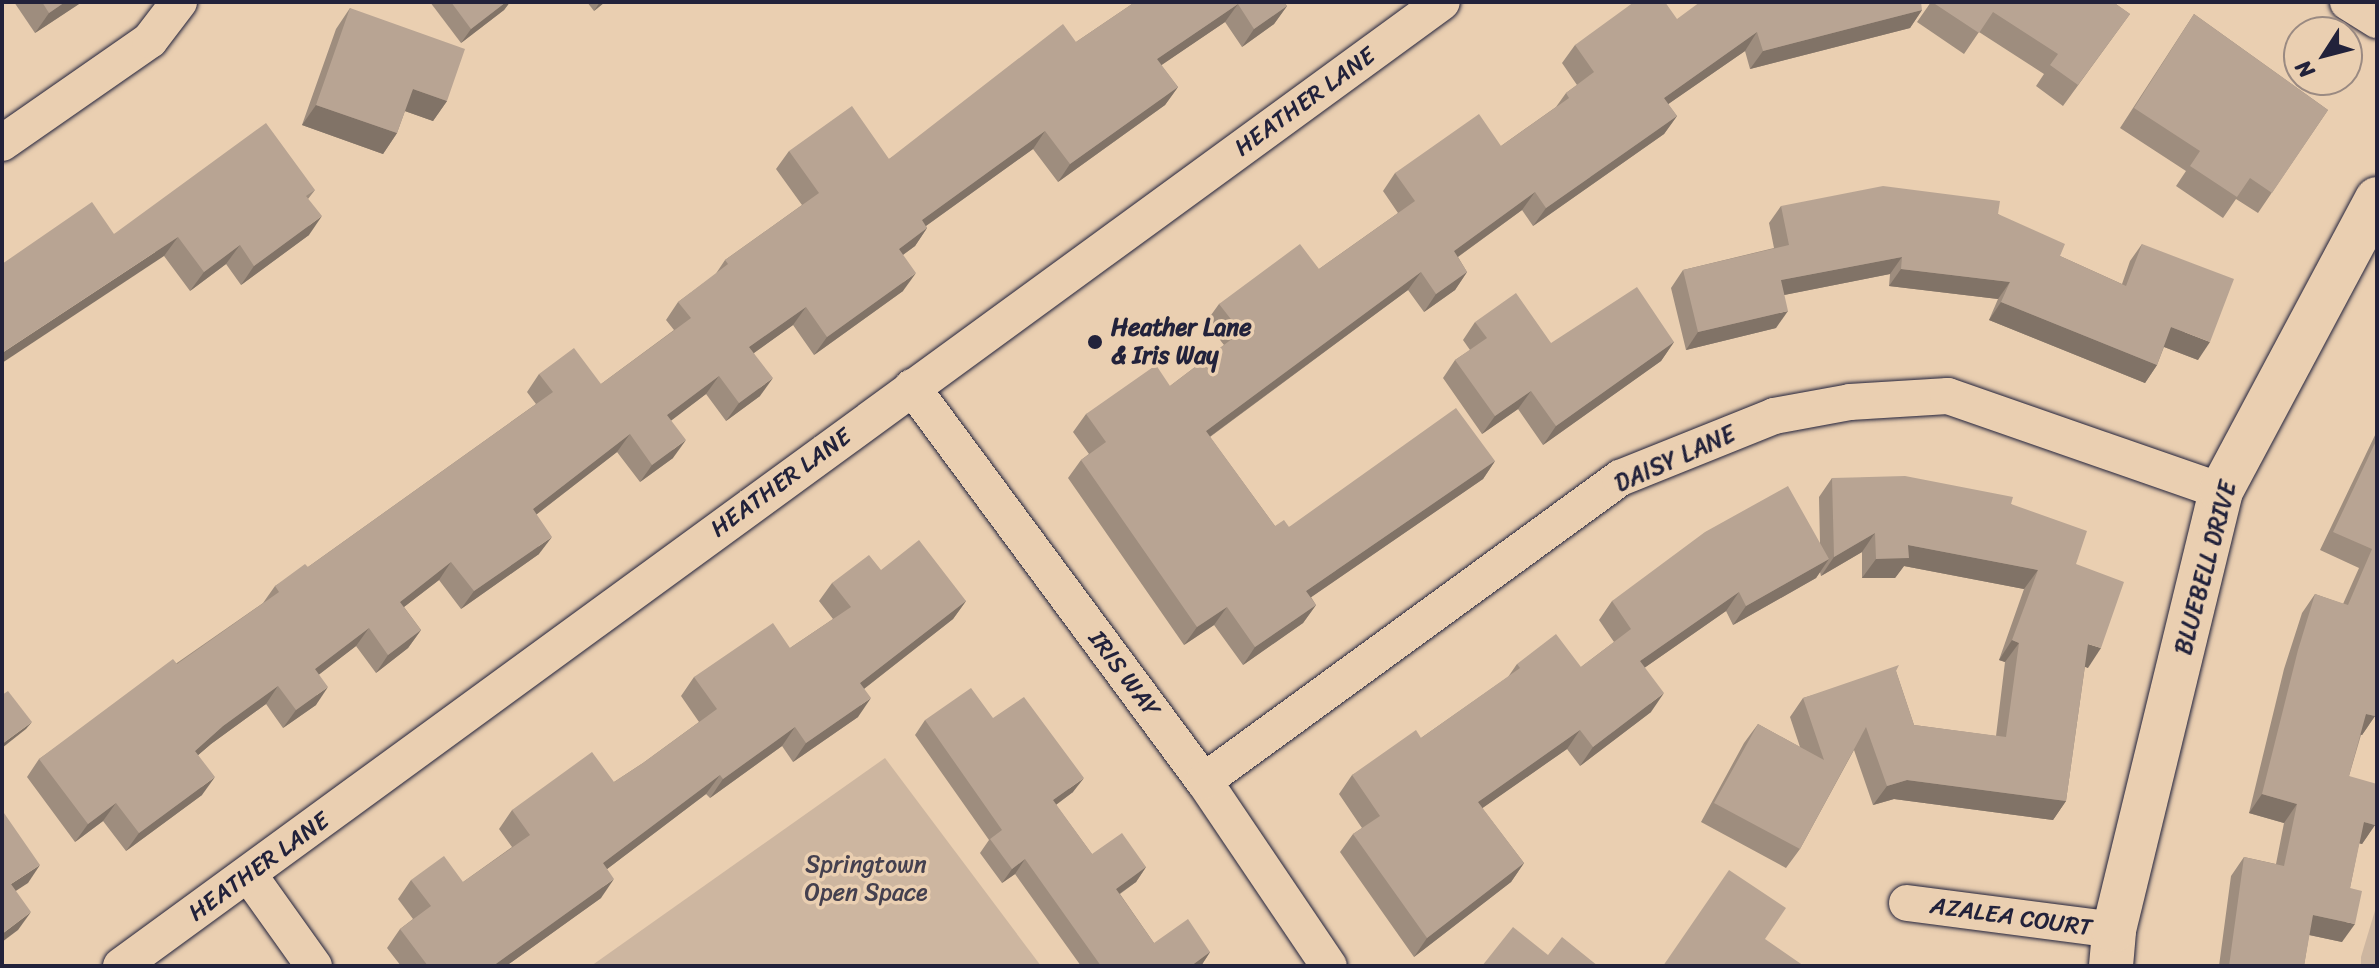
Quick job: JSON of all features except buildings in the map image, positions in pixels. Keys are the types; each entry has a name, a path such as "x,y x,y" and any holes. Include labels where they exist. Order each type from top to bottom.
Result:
{"street":[{"path":"2,143 150,40 179,2"},
{"name":"HEATHER LANE","path":"121,966 1442,2"},
{"path":"2348,2 2377,20"},
{"name":"BLUEBELL DRIVE","path":"2113,948 2221,491 2377,199"},
{"name":"IRIS WAY","path":"912,387 1204,781 1329,966"},
{"name":"DAISY LANE","path":"1204,781 1620,478 1774,416 1850,402 1948,396 2221,491"},
{"path":"249,875 314,966"},
{"name":"AZALEA COURT","path":"1907,903 2113,948"}],"green space":[{"name":"Springtown Open Space","path":"885,758 1041,966 591,966"},
{"path":"2377,904 2377,966 2361,966 2361,957"}],"place":[{"name":"Heather Lane & Iris Way","path":"1095,342"}]}
